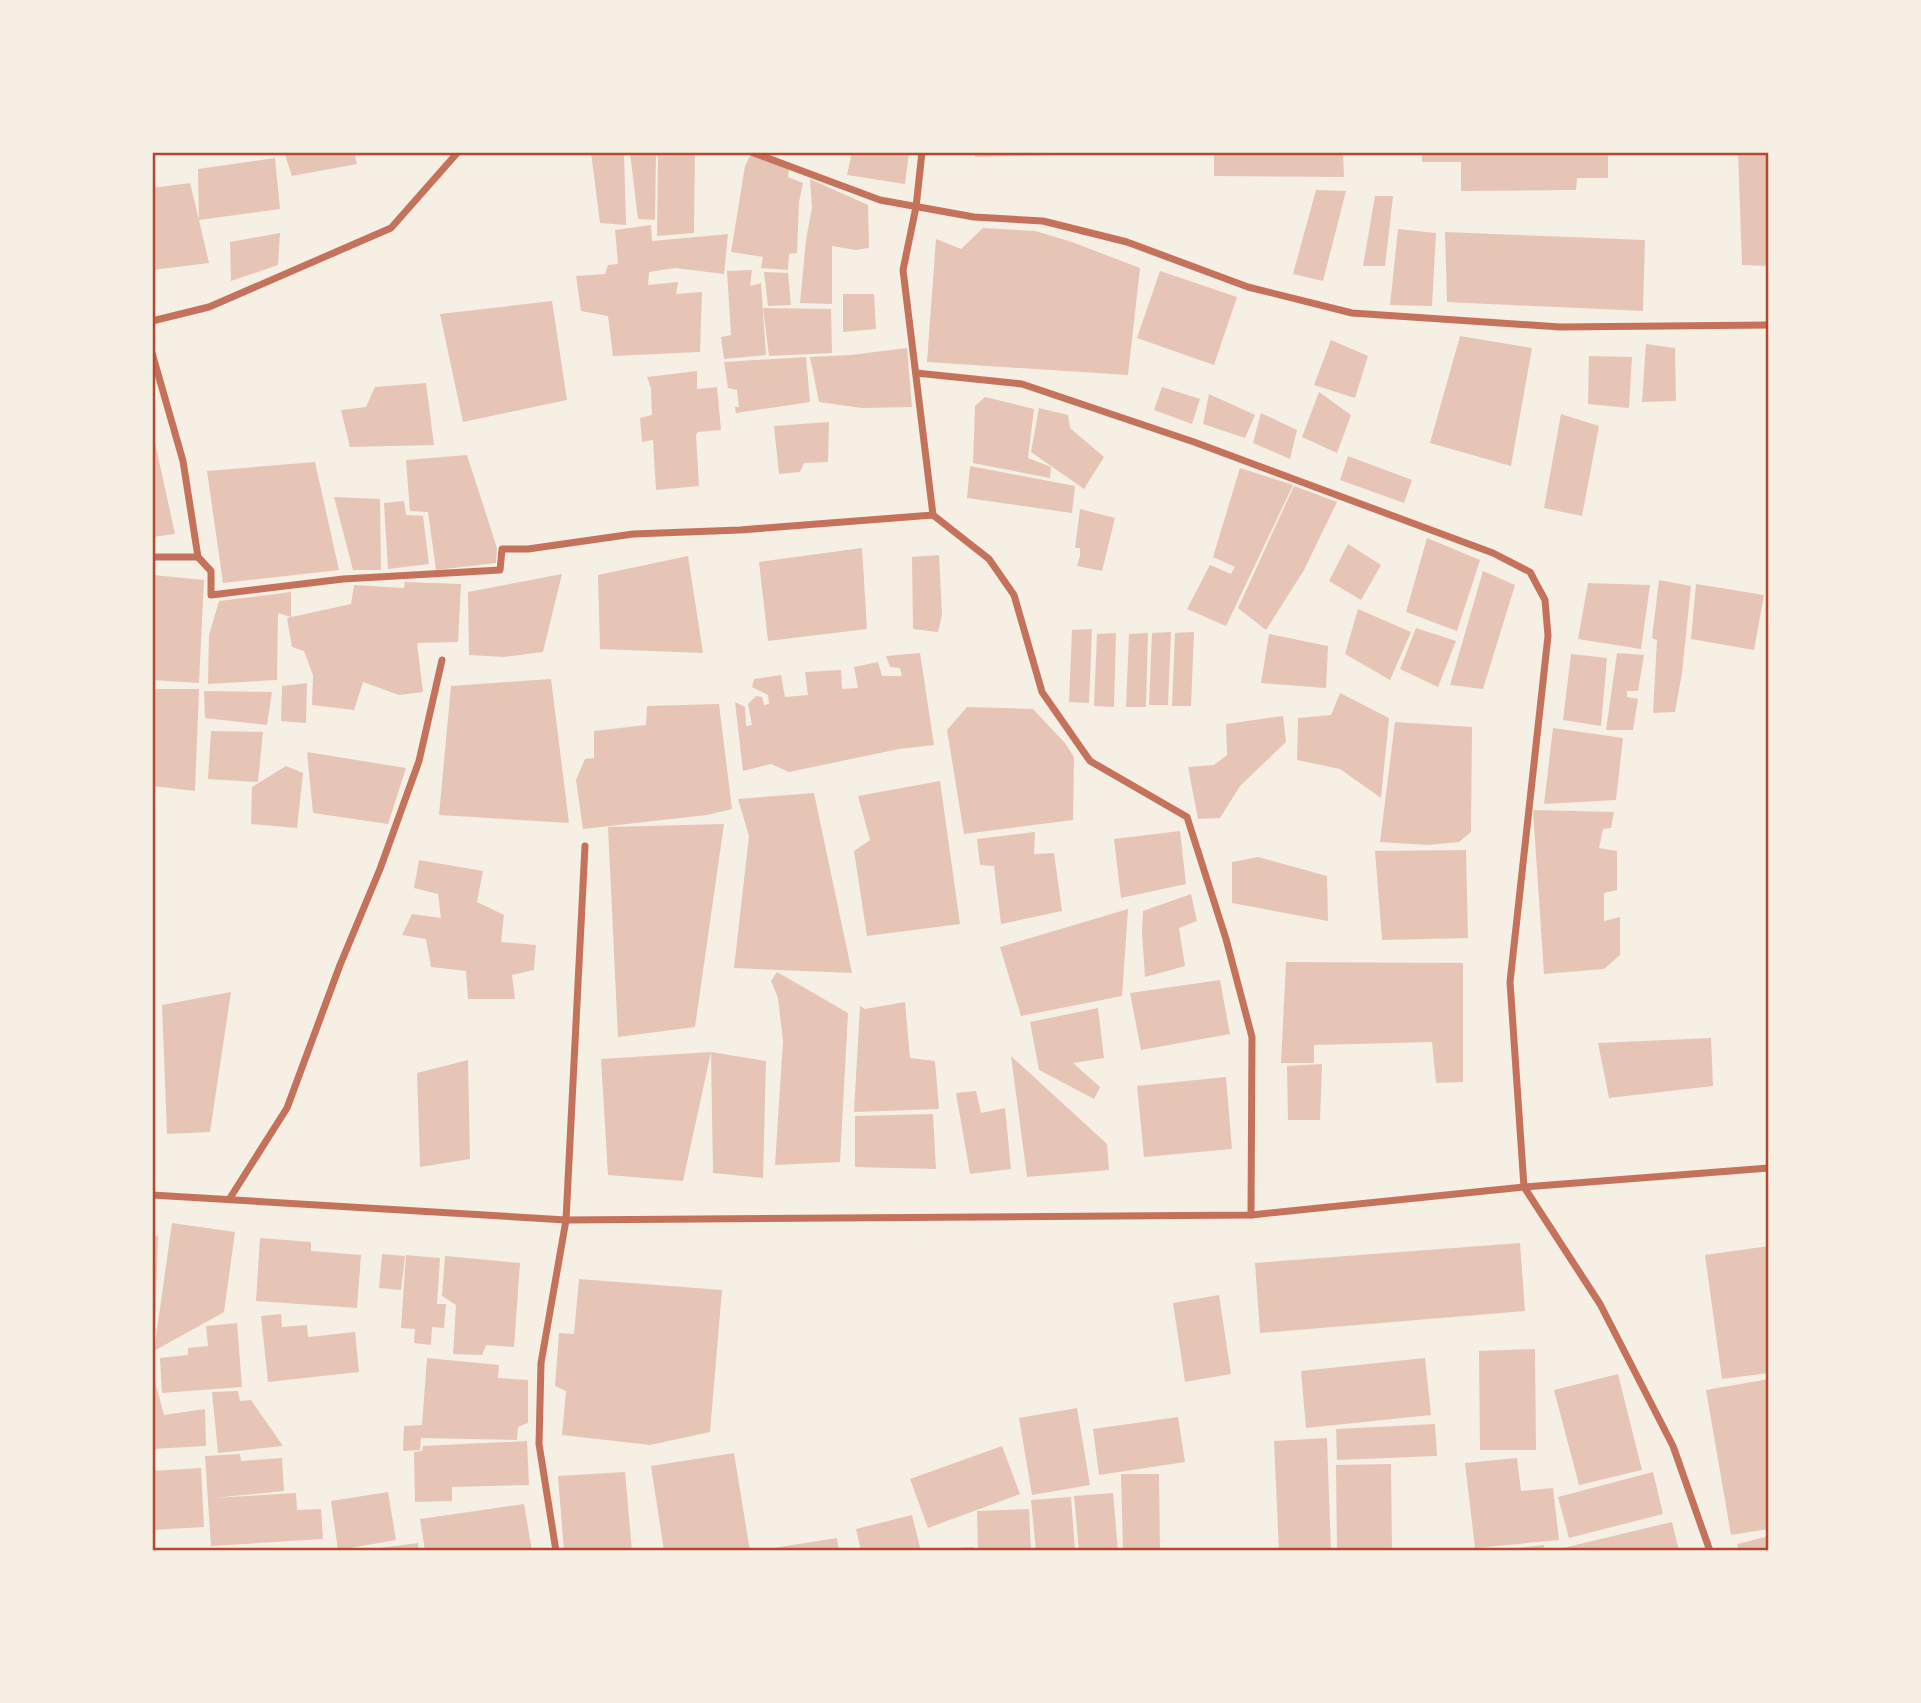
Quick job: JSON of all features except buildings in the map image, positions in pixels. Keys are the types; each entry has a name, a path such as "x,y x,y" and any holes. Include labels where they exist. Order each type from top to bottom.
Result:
{"street":[{"path":"152,321 209,307 391,228 458,152"},
{"path":"751,152 880,200 974,217 1043,221 1127,242 1248,287 1352,313 1560,327 1769,325"},
{"path":"922,152 916,207 903,270 933,515"},
{"path":"152,353 183,461 198,557 211,571 211,595 318,581 500,570 502,549 528,549 633,534 740,530 933,515 989,559 1014,595 1042,692 1090,761 1187,817 1226,939 1252,1037 1251,1216"},
{"path":"916,373 1022,384 1220,451 1493,553 1531,572 1545,600 1548,636 1510,982 1524,1187 1600,1304 1661,1422 1673,1446 1710,1551"},
{"path":"152,556 198,557"},
{"path":"230,1198 287,1108 419,761 442,660"},
{"path":"556,1551 539,1444 541,1363 566,1220 585,846"},
{"path":"152,1195 566,1220 1251,1216 1524,1187 1769,1168"}]}
